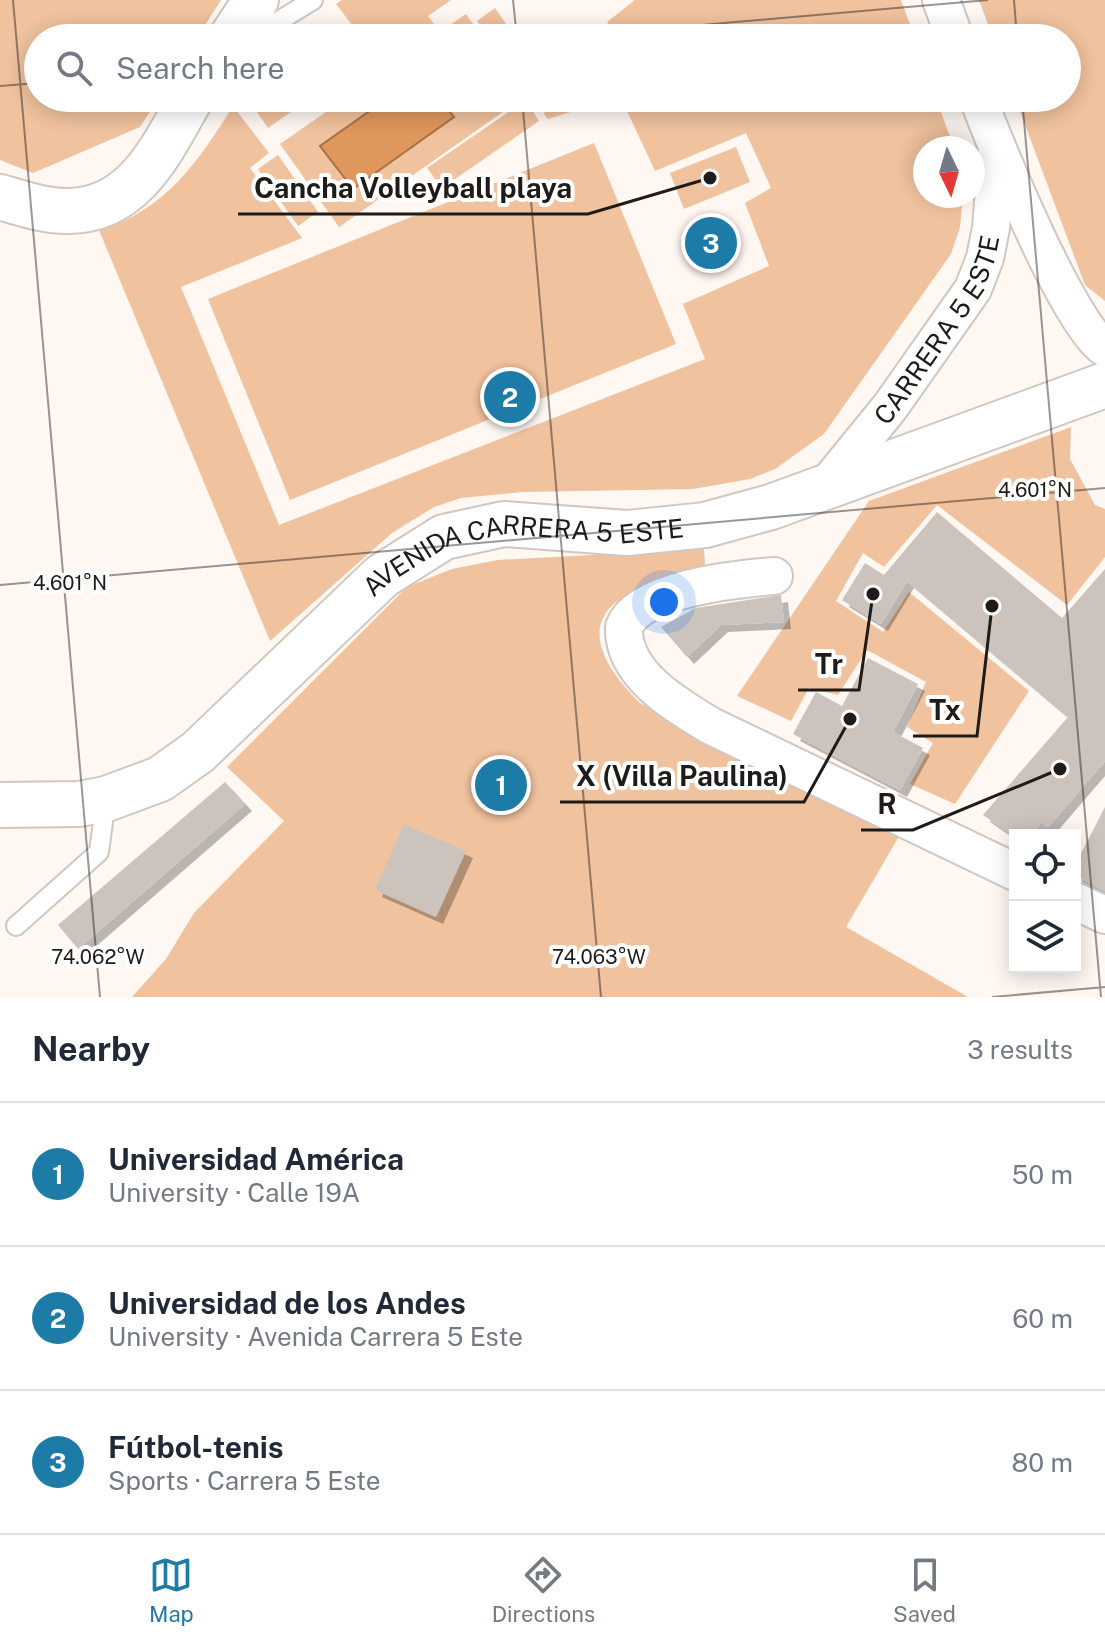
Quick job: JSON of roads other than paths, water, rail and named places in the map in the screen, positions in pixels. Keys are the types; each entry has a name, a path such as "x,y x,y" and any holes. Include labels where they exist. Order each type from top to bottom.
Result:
{"main road":[{"path":"240,24 256,0"},
{"path":"0,197 67,211 113,200 141,179 182,112"},
{"name":"AVENIDA CARRERA 5 ESTE","path":"0,805 79,804 106,799 160,779 188,759 355,599 406,559 444,537 504,524 627,533 675,531 732,519 1105,385"}],"street":[{"path":"941,0 950,24"},
{"name":"CARRERA 5 ESTE","path":"983,112 997,151 1071,306 1097,343 1105,348"},
{"name":"CARRERA 5 ESTE","path":"824,488 890,407 973,289 985,258 991,228 997,151"},
{"path":"774,576 702,584 635,612 624,627 626,651 635,665 670,700 711,726 1009,869"},
{"path":"1081,904 1105,915"}],"lane":[{"path":"274,24 313,0"},
{"path":"16,926 99,852 106,799"}],"place":[{"name":"Cancha Volleyball playa","path":"710,178"},
{"name":"Fútbol-tenis","path":"711,243"},
{"name":"Universidad de los Andes","path":"510,397"},
{"name":"Tr","path":"873,594"},
{"name":"Tx","path":"992,606"},
{"name":"X (Villa Paulina)","path":"850,719"},
{"name":"R","path":"1060,769"},
{"name":"Universidad América","path":"501,785"}]}
